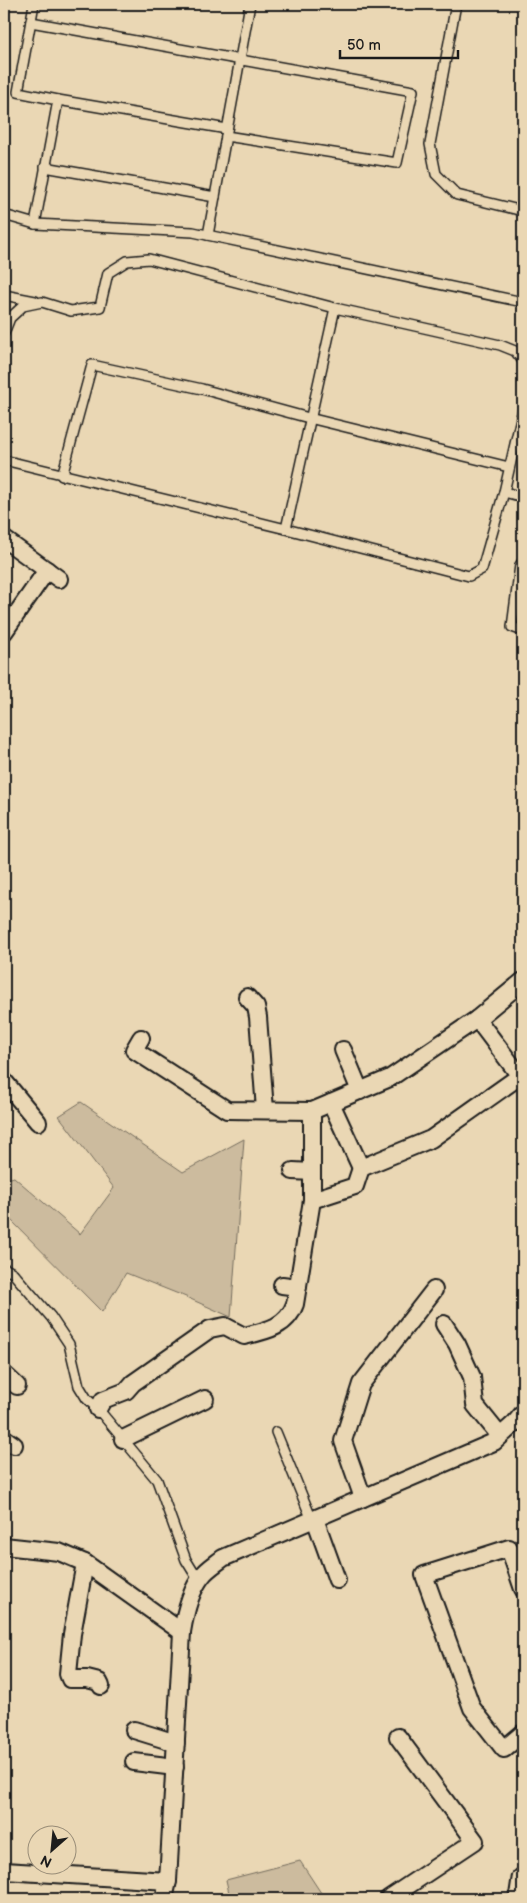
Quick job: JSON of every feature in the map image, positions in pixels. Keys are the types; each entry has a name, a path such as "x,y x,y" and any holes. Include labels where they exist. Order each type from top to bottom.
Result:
{"street":[{"path":"4,539 53,575 4,632"},
{"path":"141,1038 134,1050 227,1110 312,1110 390,1078 477,1018 523,981"},
{"path":"247,997 256,1007 258,1017 265,1110"},
{"path":"361,1168 431,1139 522,1078 477,1018"},
{"path":"343,1050 360,1091"},
{"path":"4,1081 38,1122"},
{"path":"312,1200 355,1186 361,1168 331,1103"},
{"path":"98,1409 103,1400 126,1392 133,1383 210,1329 225,1326 244,1336 274,1329 291,1314 290,1286 312,1200 312,1110"},
{"path":"293,1171 312,1172"},
{"path":"363,1498 342,1441 360,1384 434,1290"},
{"path":"444,1324 457,1344 472,1378 475,1405 500,1436"},
{"path":"4,1374 17,1386"},
{"path":"122,1439 205,1399"},
{"path":"164,1899 168,1881 182,1632 185,1614 202,1575 223,1558 494,1442 523,1413"},
{"path":"314,1519 338,1580"},
{"path":"4,1546 59,1552 85,1563 182,1632"},
{"path":"523,1589 509,1548 424,1575 472,1708 504,1750 523,1733"},
{"path":"85,1563 72,1634 68,1674 70,1679 87,1679 99,1682 101,1686"},
{"path":"134,1730 176,1743"},
{"path":"388,1899 475,1840 398,1737"},
{"path":"134,1762 175,1767"},
{"path":"4,1871 168,1881"},
{"path":"520,1899 523,1879"}],"lane":[{"path":"31,22 413,91 397,163 18,92 34,4"},
{"path":"208,235 250,4"},
{"path":"456,4 430,144 436,174 457,195 523,211"},
{"path":"35,224 58,100"},
{"path":"46,167 215,197"},
{"path":"4,215 35,224 193,232 523,302"},
{"path":"4,295 42,302 71,311 100,307 108,273 127,261 149,259 335,308 500,345 515,351 523,361"},
{"path":"4,333 10,318 23,306 42,302"},
{"path":"286,529 309,418 335,308"},
{"path":"62,476 92,365 202,389 309,418 509,467"},
{"path":"4,460 62,476 286,529 470,576 482,569 504,492 523,409"},
{"path":"504,492 523,498"},
{"path":"523,562 520,565 521,582 512,628 523,631"},
{"path":"4,1268 13,1273 51,1317 70,1344 79,1386 87,1398 157,1480 186,1560 199,1581"},
{"path":"276,1432 314,1519"}],"shaded area":[{"path":"81,1102 183,1172 244,1139 231,1317 126,1273 102,1312 4,1213 4,1180 14,1177 80,1234 114,1188 59,1116"},
{"path":"300,1861 325,1899 227,1899 229,1893 226,1880"}]}
